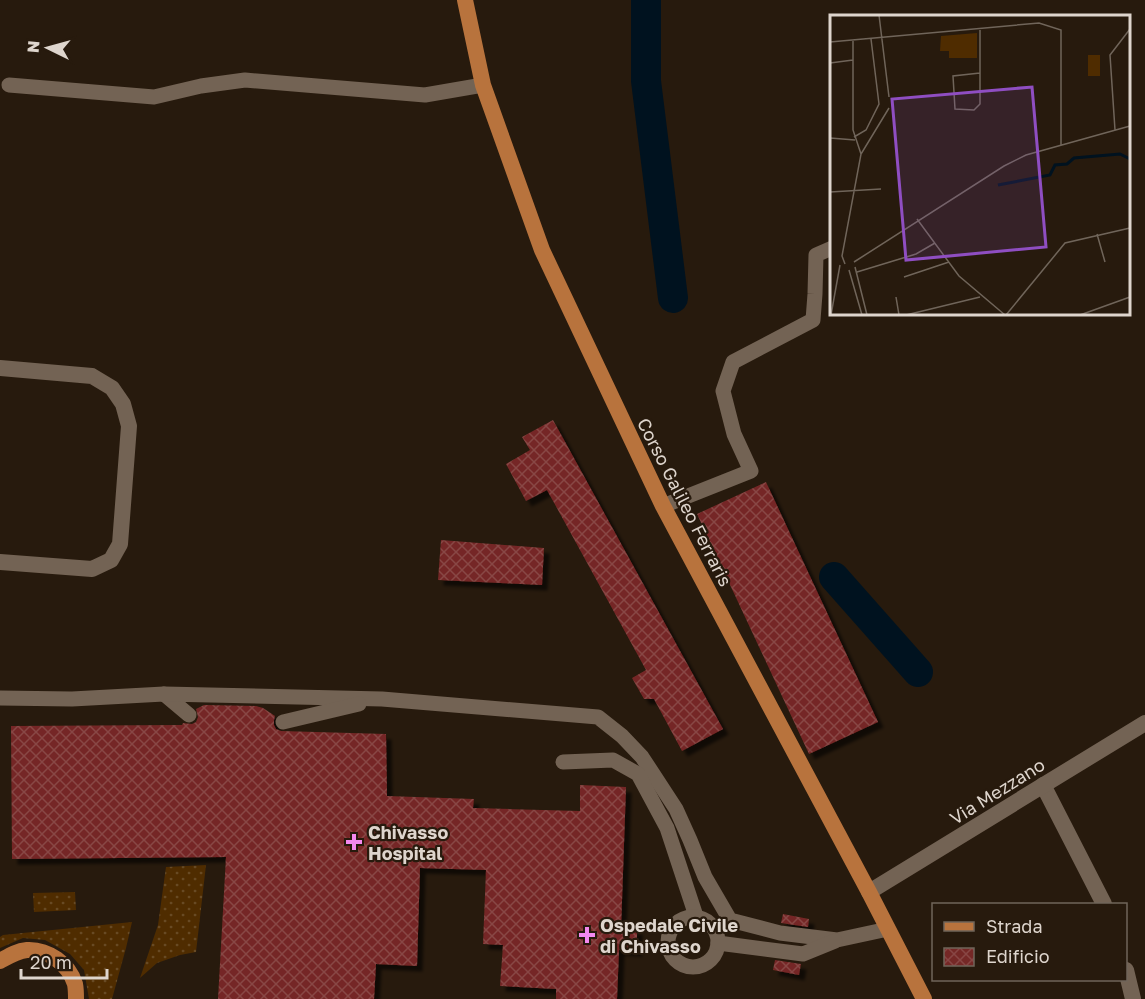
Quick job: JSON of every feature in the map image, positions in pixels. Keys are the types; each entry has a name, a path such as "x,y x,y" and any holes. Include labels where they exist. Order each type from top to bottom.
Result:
{"main road":[{"name":"Corso Galileo Ferraris","path":"465,0 483,85 542,250 663,506 924,999"},
{"path":"0,961 12,954 27,950 43,952 57,959 68,970 74,984 76,999"}],"street":[{"path":"0,368 92,376 112,388 123,404 129,426 120,544 111,560 92,569 0,562"},
{"name":"Via Mezzano","path":"869,892 1145,723"},
{"path":"1043,785 1103,903"},
{"path":"1127,977 1133,999"}],"lane":[{"path":"9,85 154,97 201,86 245,80 425,94 483,85"},
{"path":"663,506 751,471 734,434 723,391 733,362 813,320 816,255 830,248"},
{"path":"0,698 72,699 164,694 382,699 598,717 642,757 676,809 705,877 730,920 780,933 837,940"},
{"path":"164,694 189,715"},
{"path":"283,722 382,699"},
{"path":"563,762 613,760 638,774 667,828 696,916"},
{"path":"696,916 704,919 716,930 718,943 715,955 710,961 703,966 694,967 679,963 672,957 668,941 673,926 680,920 696,916"},
{"path":"718,943 803,954 837,940 888,929"}],"shaded area":[{"path":"206,865 196,952 157,963 140,978 158,925 166,867"},
{"path":"75,892 76,910 34,912 33,893"},
{"path":"132,922 112,999 89,999 84,970 70,954 45,940 23,938 0,948 0,937 3,935"}],"building":[{"path":"553,420 723,729 682,751 654,699 644,699 632,678 646,670 547,490 526,501 506,464 530,450 522,437"},
{"path":"766,482 878,722 809,754 697,514"},
{"path":"441,540 544,548 542,585 438,580"},
{"path":"204,705 263,708 275,716 274,725 281,731 386,734 387,796 474,799 473,808 580,811 580,785 626,787 621,929 637,929 637,951 619,950 617,999 556,999 556,989 500,986 503,945 483,944 486,870 420,868 417,966 376,964 374,999 218,999 226,857 12,859 11,726 192,724 198,717 196,709"},
{"path":"783,914 809,919 808,927 781,923"},
{"path":"775,960 801,964 799,975 773,970"}],"waterway":[{"path":"646,0 646,81 673,298"},
{"path":"834,577 918,672"}],"place":[{"name":"Chivasso Hospital","path":"354,842"},
{"name":"Ospedale Civile di Chivasso","path":"587,935"}]}
